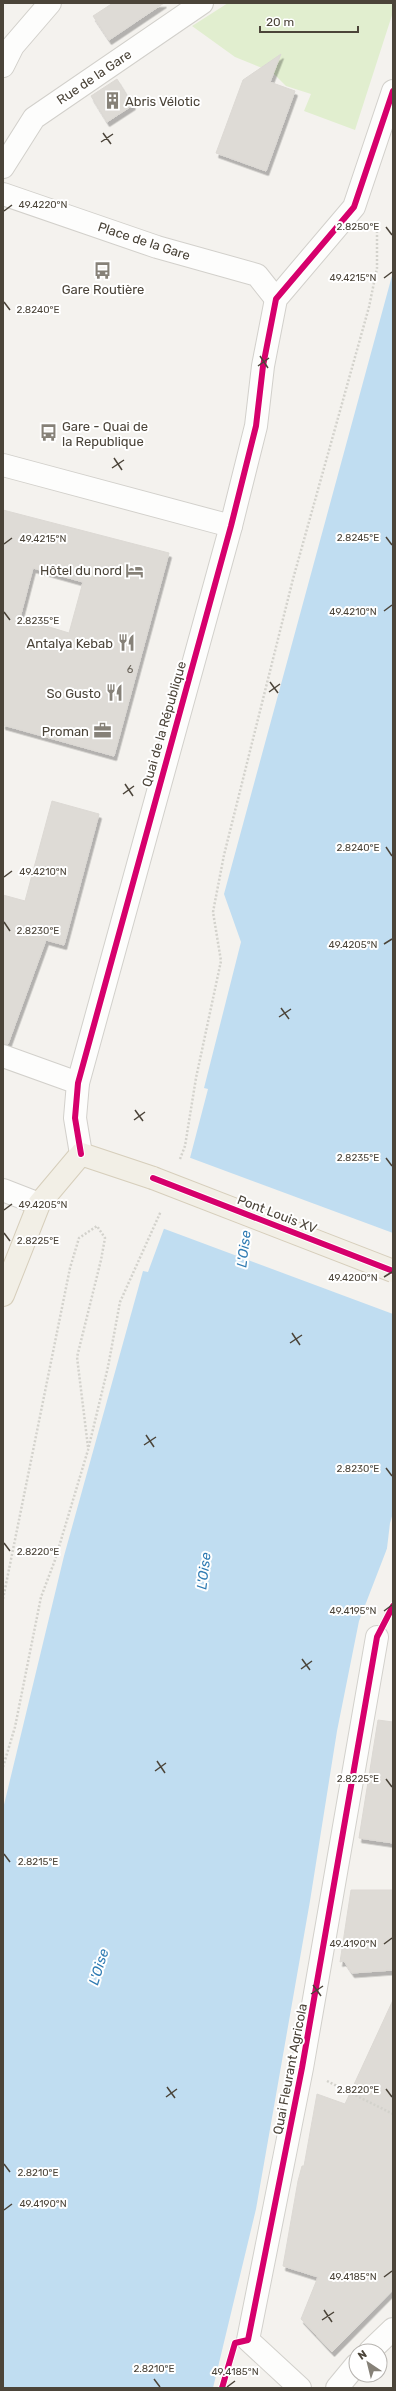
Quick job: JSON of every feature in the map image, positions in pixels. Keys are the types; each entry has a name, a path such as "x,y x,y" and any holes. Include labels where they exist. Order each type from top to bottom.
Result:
{"main road":[{"name":"Pont Louis XV","path":"81,1154 153,1178 393,1271"},
{"path":"3,1295 39,1204 81,1154"}],"street":[{"path":"3,66 12,46 50,3"},
{"name":"Rue de la Gare","path":"3,168 34,118 202,3"},
{"path":"276,299 354,207 393,91"},
{"name":"Place de la Gare","path":"3,194 157,247 257,275 276,299"},
{"name":"Quai de la République","path":"81,1154 75,1118 78,1083 231,526 256,426 263,366 276,299"},
{"path":"3,465 231,526"},
{"path":"3,1056 78,1083"},
{"path":"3,1190 39,1204"},
{"name":"Quai Fleurant Agricola","path":"300,2388 248,2340 302,2068 377,1637"},
{"path":"378,2343 393,2328"},
{"path":"337,2388 348,2375"}],"path":[{"path":"178,1167 185,1146 196,1078 221,961 212,912 224,855 293,579 369,307 377,268 378,248 376,220"},
{"path":"3,1767 15,1727 41,1597 55,1560 88,1450 108,1367 120,1302 143,1249 155,1229 162,1208"},
{"path":"3,1599 70,1268 79,1238 97,1226 105,1238 77,1356 88,1450"},
{"path":"302,2068 393,2114"}],"green space":[{"path":"228,3 393,3 393,12 355,130 304,111 311,94 286,86 272,72 235,57 192,26"}],"water":[{"name":"L'Oise","path":"393,272 393,1533 359,1621 337,1731 310,1901 256,2209 213,2388 3,2388 3,1809 64,1556 143,1271 148,1272 190,1158 208,1089 204,1088 241,942 224,894"}],"pier":[{"path":"188,1157 393,1233 393,1314 162,1228"},
{"path":"393,1513 393,1539 386,1557 390,1523"}],"building":[{"path":"113,3 164,3 109,40 93,16"},
{"path":"281,54 270,82 295,91 266,171 216,153 243,80"},
{"name":"Abris Vélotic","path":"117,79 133,105 107,122 91,96"},
{"path":"3,510 169,553 114,756 3,725","holes":["33,568 83,582 69,633 20,618"]},
{"path":"52,801 99,814 64,945 46,940 8,1044 3,1044 3,895 25,901"},
{"path":"378,1720 393,1722 393,1843 359,1838"},
{"path":"351,1890 393,1890 393,1970 352,1973 344,1961 340,1962"},
{"path":"393,2000 393,2290 332,2352 301,2319 318,2277 283,2266 298,2181 302,2166 304,2166 317,2094 345,2104"}],"cycle path":[{"path":"81,1154 75,1118 78,1083 231,526 256,426 263,366 276,299 354,207 393,91"},
{"path":"153,1178 393,1271"},
{"path":"222,2388 235,2343 248,2340 302,2068 377,1637 393,1606"}],"place":[{"name":"Abris Vélotic","path":"112,101"},
{"name":"Gare Routière","path":"103,270"},
{"name":"Gare - Quai de la Republique","path":"49,433"},
{"name":"Hôtel du nord","path":"135,570"},
{"name":"Antalya Kebab","path":"126,643"},
{"name":"So Gusto","path":"114,693"},
{"name":"Proman","path":"102,731"}]}
